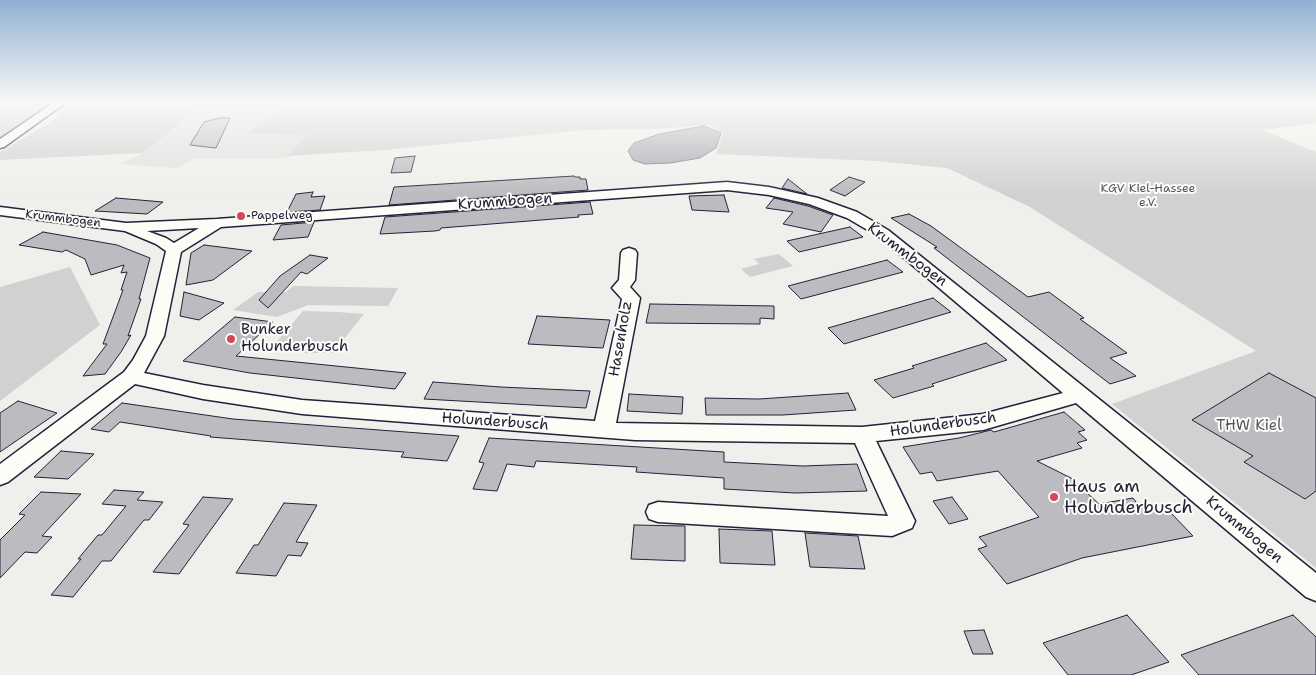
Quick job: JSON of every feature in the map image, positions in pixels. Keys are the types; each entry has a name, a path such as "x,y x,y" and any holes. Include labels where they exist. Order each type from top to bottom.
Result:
{"street":[{"path":"0,144 17,132"},
{"name":"Krummbogen","path":"0,211 126,227 217,223 727,186 769,191 814,201 852,215 882,233 1316,589"},
{"name":"Krummbogen","path":"126,227 161,241 174,250 217,223"},
{"path":"0,476 131,377 155,336 174,250"},
{"name":"Hasenholz","path":"604,430 631,298 621,288 627,280 629,252"},
{"name":"Holunderbusch","path":"131,377 203,392 302,407 604,430 862,435 984,422 1081,395"},
{"path":"658,512 892,526 903,521 862,435"}],"shaded area":[{"path":"168,132 310,134 285,158 193,159 177,168 120,164 143,153"},
{"path":"721,133 716,148 700,158 670,163 645,164 633,160 628,151 634,143 659,134"}],"green space":[{"name":"KGV Kiel-Hassee e.V.","path":"33,132 168,132 143,153 0,160 0,152"},
{"name":"KGV Kiel-Hassee e.V.","path":"559,132 386,150 287,156 308,135 247,133"},
{"name":"KGV Kiel-Hassee e.V.","path":"1268,132 1316,152 1316,568 1112,404 1256,351 1030,207 947,168 877,161 716,154 723,133"},
{"path":"779,254 793,266 750,277 741,269 759,264 754,259"},
{"path":"70,267 100,325 0,401 0,287"},
{"path":"293,286 398,288 388,306 308,305 277,317 233,310 258,292 286,292"},
{"path":"303,311 364,314 333,353 302,353 306,348 274,345"}],"building":[{"path":"198,132 223,132 216,148 190,145"},
{"path":"415,156 411,172 391,173 395,158"},
{"path":"574,176 586,179 588,190 389,205 394,187"},
{"path":"849,177 865,182 845,196 830,190"},
{"path":"788,179 807,194 782,188"},
{"path":"313,192 311,197 325,196 320,210 287,212 296,194"},
{"path":"724,195 729,212 692,210 689,196"},
{"path":"116,198 163,202 147,214 95,211"},
{"path":"774,198 808,206 833,215 821,232 783,224 793,212 766,208"},
{"path":"590,202 593,214 578,215 579,217 441,228 435,231 380,234 385,217"},
{"path":"909,214 931,226 1028,297 1049,292 1084,318 1080,319 1127,353 1110,358 1136,376 1110,384 934,248 937,247 891,218"},
{"path":"314,222 308,237 273,240 281,225"},
{"path":"850,227 863,237 799,252 787,241"},
{"path":"43,232 117,245 150,258 139,299 141,299 128,336 131,335 105,374 83,376 107,344 103,344 123,290 121,290 127,272 121,273 124,265 91,275 85,259 66,250 62,252 19,245"},
{"path":"204,245 252,251 213,280 186,285 191,253"},
{"path":"310,255 328,258 307,274 301,272 268,308 259,300 280,276"},
{"path":"887,260 903,272 801,299 788,286"},
{"path":"184,292 224,303 199,320 180,316"},
{"path":"933,298 951,312 844,344 828,328"},
{"path":"650,304 774,306 774,319 760,318 760,324 646,323"},
{"path":"537,316 610,320 603,348 528,344"},
{"path":"235,317 273,322 236,356 406,373 395,389 250,373 183,361"},
{"path":"986,343 1007,360 932,384 934,386 893,398 874,380 914,368 912,366"},
{"path":"1269,373 1316,398 1316,491 1305,499 1244,462 1253,456 1192,420"},
{"path":"433,382 590,391 586,408 424,399"},
{"path":"848,393 856,410 783,415 706,415 705,398 759,399"},
{"path":"629,394 683,397 682,414 627,411"},
{"path":"18,401 57,413 0,452 0,413"},
{"path":"122,403 233,419 459,436 447,461 401,457 404,452 210,437 120,422 109,432 91,429"},
{"name":"Haus am Holunderbusch","path":"1064,412 1085,430 1078,432 1087,440 1077,443 1082,448 1037,461 1071,478 1099,504 1133,498 1139,506 1151,503 1161,513 1170,512 1193,536 1082,558 1007,584 978,549 987,546 979,537 1039,517 998,471 937,481 932,472 920,474 903,447 959,438 991,430 994,432"},
{"path":"489,438 724,452 724,462 803,466 857,464 867,491 795,493 724,489 724,478 636,472 637,467 536,461 534,467 507,464 497,491 473,489 484,463 479,462"},
{"path":"61,451 94,454 68,479 34,477"},
{"path":"114,490 144,492 137,500 163,502 149,520 144,520 111,561 102,561 73,597 51,595 98,535 102,535 126,506 102,504"},
{"path":"41,492 81,494 42,536 52,537 37,553 25,552 0,578 0,540 25,515 19,514"},
{"path":"203,497 233,499 179,574 153,572 189,525 183,524"},
{"path":"952,497 968,519 949,524 933,501"},
{"path":"284,503 317,505 296,542 308,543 301,556 288,555 276,576 236,573 254,545 258,545"},
{"path":"634,525 685,526 685,561 631,559"},
{"path":"719,529 772,531 775,565 720,563"},
{"path":"805,533 858,536 865,569 810,567"},
{"path":"1127,615 1169,662 1131,675 1068,675 1043,643"},
{"path":"1293,615 1316,637 1316,675 1199,675 1181,655"},
{"path":"984,630 993,654 973,654 964,631"}],"place":[{"name":"Pappelweg","path":"241,216"},
{"name":"Bunker Holunderbusch","path":"231,339"},
{"name":"Haus am Holunderbusch","path":"1054,497"}],"park label":[{"name":"THW Kiel","path":"1249,426"}]}
